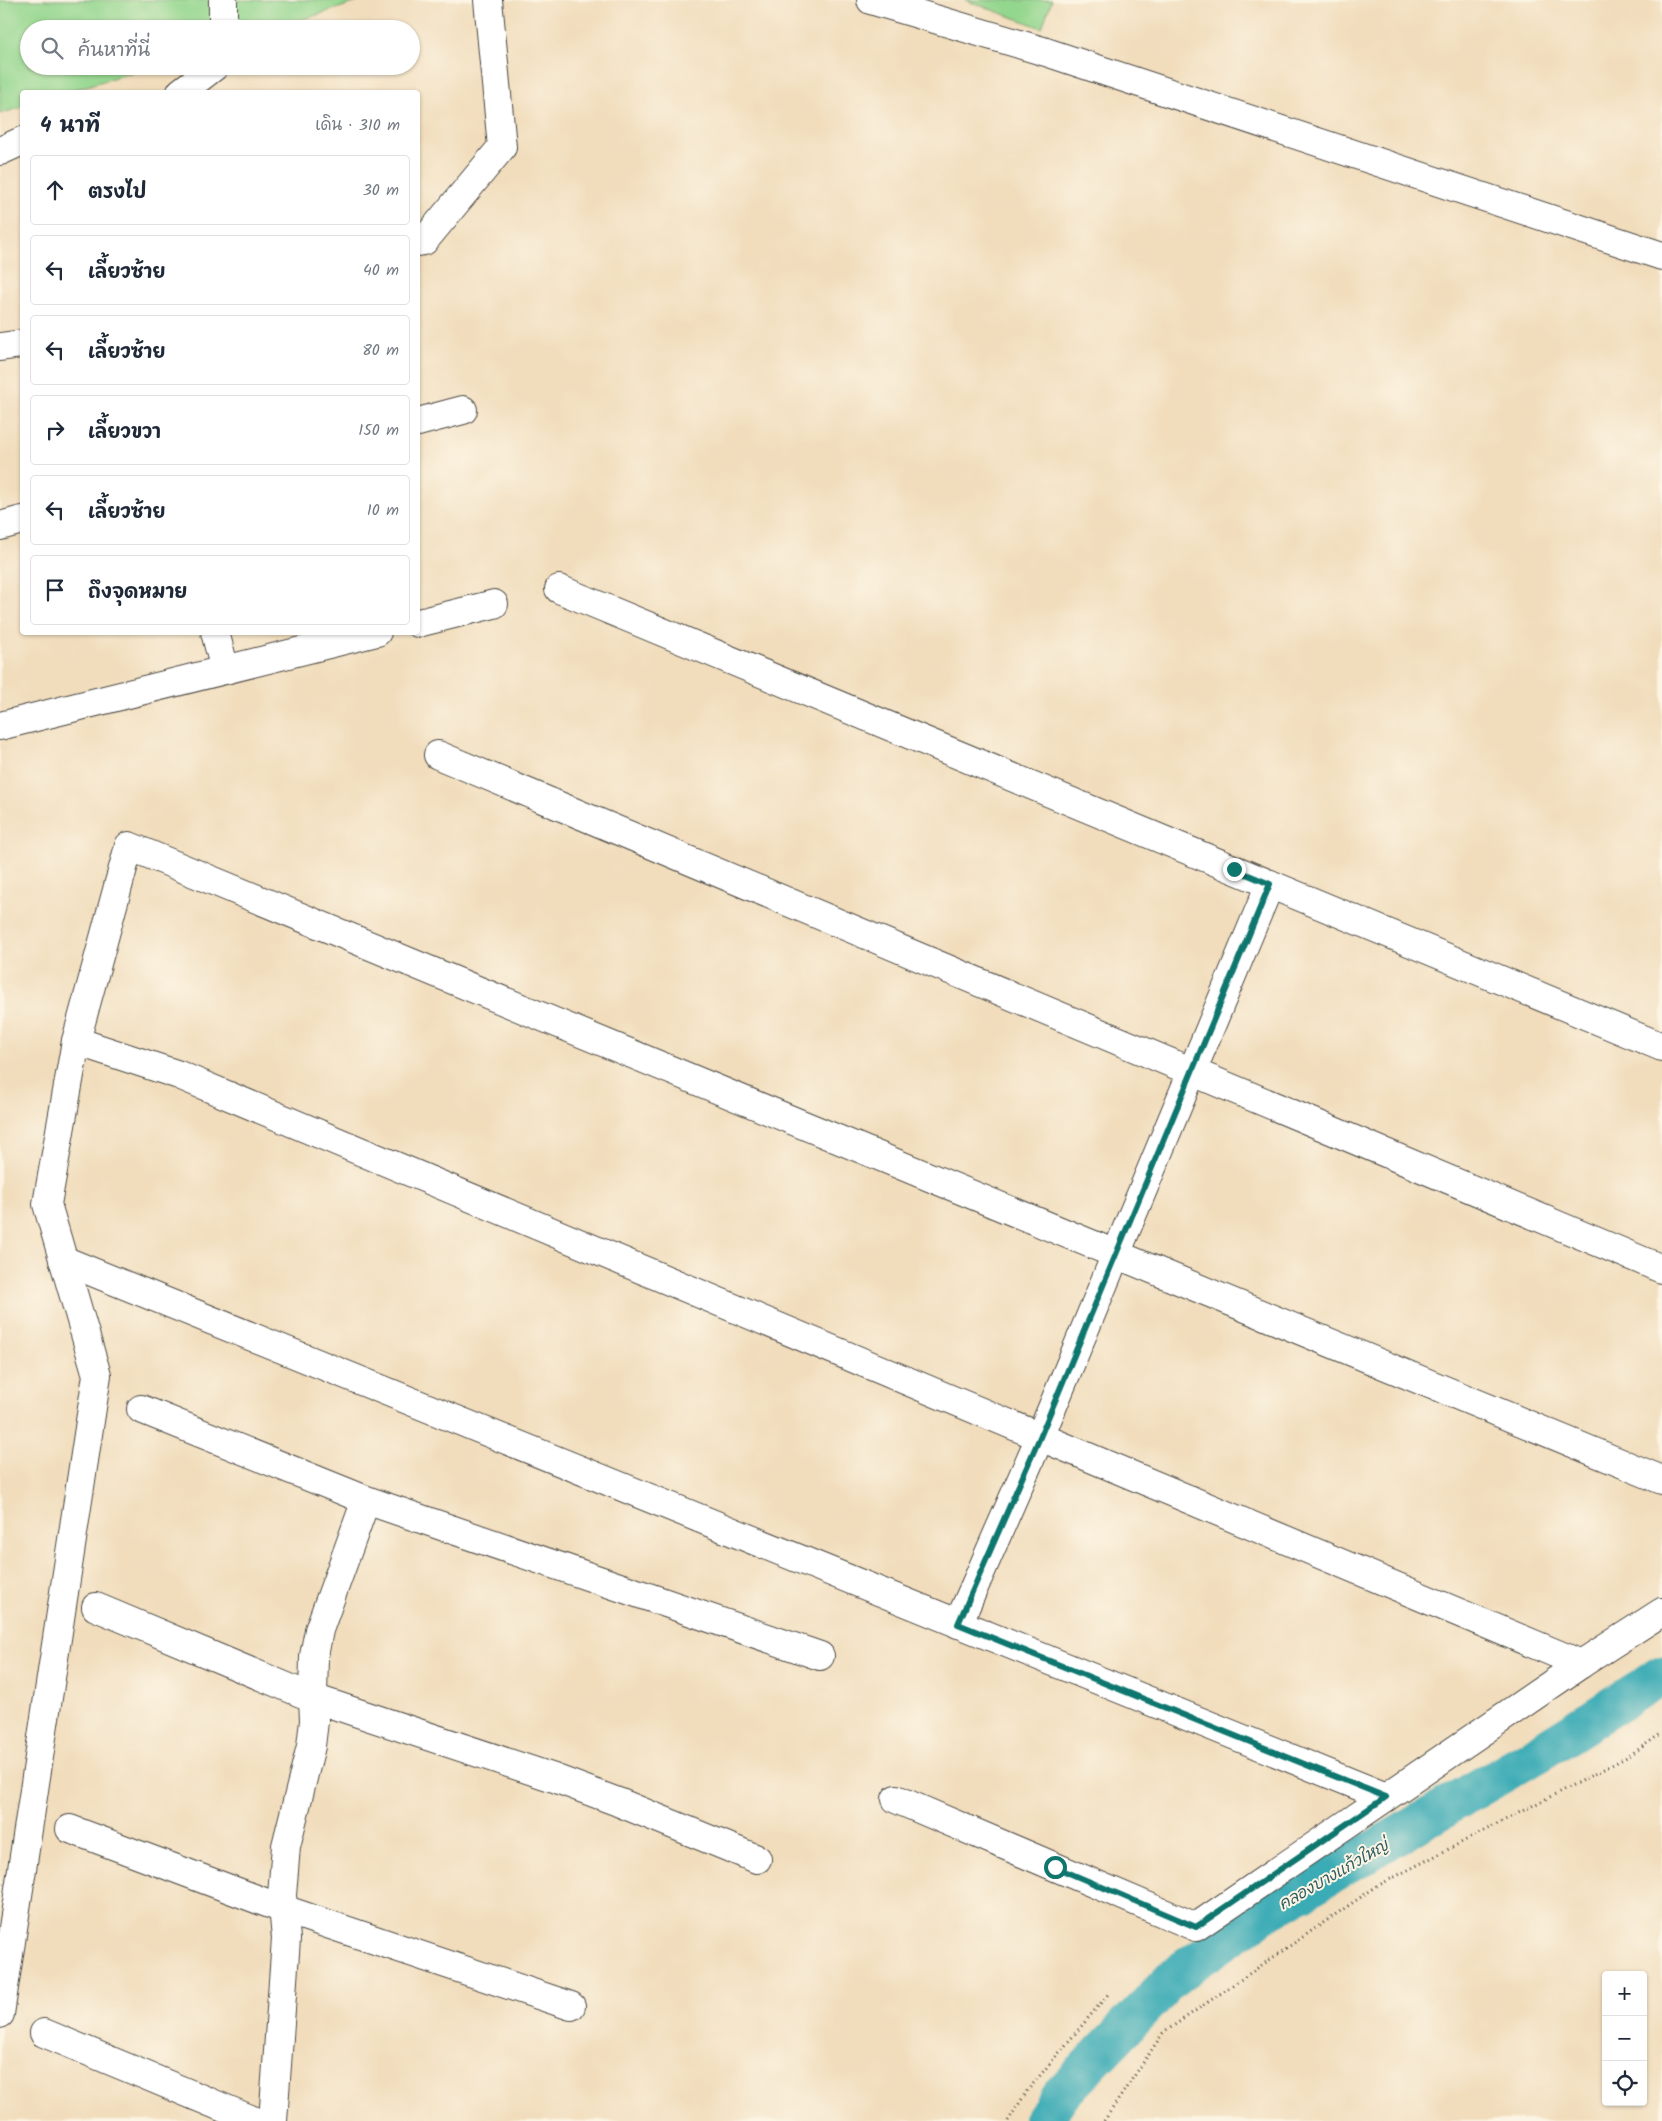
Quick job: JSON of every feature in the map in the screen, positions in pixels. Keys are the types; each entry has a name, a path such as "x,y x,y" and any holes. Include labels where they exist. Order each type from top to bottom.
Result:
{"street":[{"path":"223,0 223,20"},
{"path":"420,242 424,241 502,147 488,0"},
{"path":"870,0 1046,52 1662,256"},
{"path":"184,90 203,75"},
{"path":"0,151 20,142"},
{"path":"0,347 20,344"},
{"path":"420,421 463,410"},
{"path":"0,526 20,521"},
{"path":"559,589 1662,1047"},
{"path":"420,622 494,604"},
{"path":"216,635 225,670"},
{"path":"0,726 365,635"},
{"path":"438,755 1662,1269"},
{"path":"0,2014 97,1374 47,1204 76,1041 129,846 1662,1480"},
{"path":"958,1624 1040,1437 1270,884"},
{"path":"76,1041 179,1075 1581,1664"},
{"path":"63,1260 1386,1797"},
{"path":"141,1409 366,1500 820,1656"},
{"path":"273,2121 286,1938 282,1877 285,1854 311,1746 314,1721 314,1656 319,1630 366,1500"},
{"path":"96,1607 313,1698 554,1778 618,1802 756,1859"},
{"path":"896,1799 1196,1927 1581,1664 1662,1612"},
{"path":"70,1829 283,1909 572,2006"},
{"path":"44,2034 255,2121"}],"path":[{"path":"1104,2121 1163,2033 1377,1886 1630,1756 1662,1733"},
{"path":"1008,2121 1027,2091 1110,1992"}],"green space":[{"path":"0,0 364,0 301,20 20,20 20,75 123,75 74,90 20,90 20,108 0,114"},
{"path":"965,0 1052,0 1042,28"}],"waterway":[{"name":"คลองบางแก้วใหญ่","path":"1043,2121 1063,2092 1177,1974 1262,1915 1540,1752 1662,1675"}],"route":[{"path":"1055,1867 1196,1927 1386,1797 958,1624 1040,1437 1270,884 1234,869"}]}
